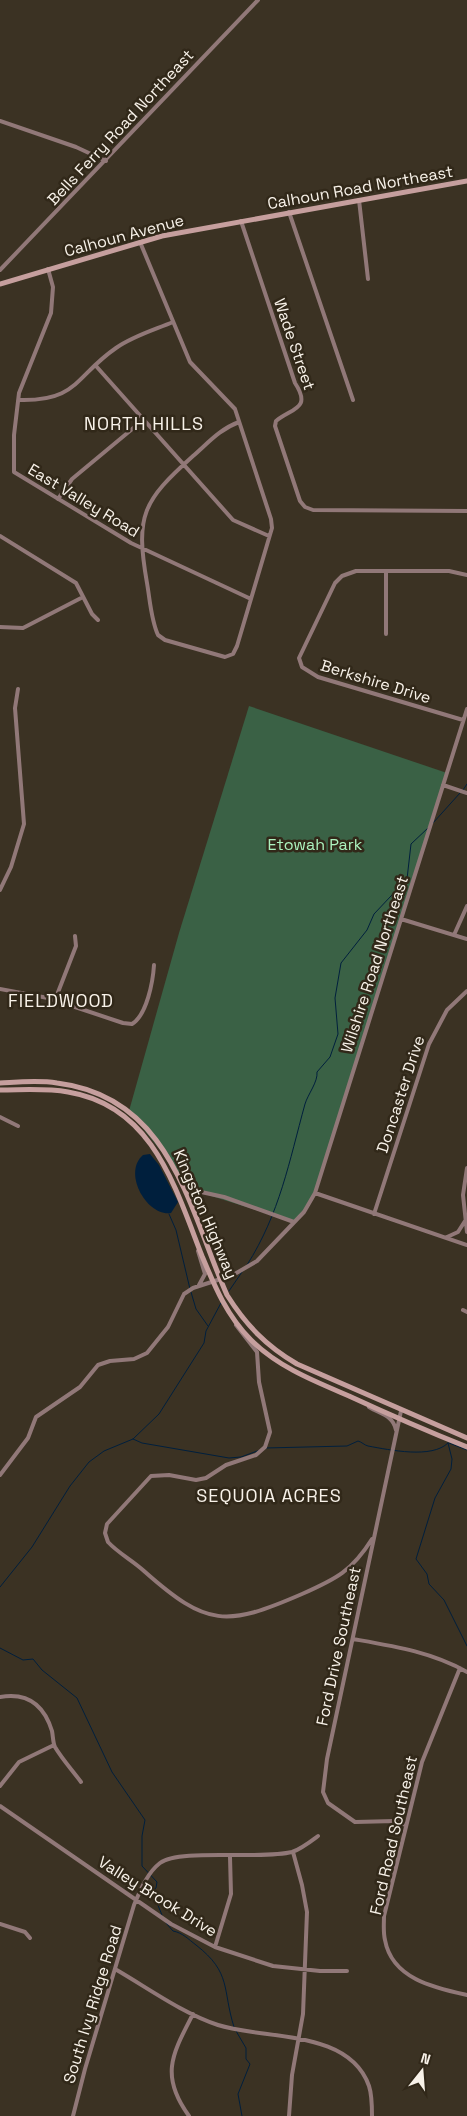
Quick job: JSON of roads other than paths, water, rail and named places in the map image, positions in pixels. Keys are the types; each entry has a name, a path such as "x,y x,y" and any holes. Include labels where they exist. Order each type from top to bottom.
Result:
{"main road":[{"name":"Calhoun Road Northeast","path":"257,218 467,181"},
{"name":"Calhoun Avenue","path":"0,284 140,242 257,218"},
{"name":"Kingston Highway","path":"0,1083 51,1082 83,1088 115,1102 138,1119 154,1134 169,1156 227,1295 248,1325 273,1349 297,1364 401,1411 467,1438"},
{"name":"Kingston Highway","path":"0,1090 44,1089 71,1092 96,1101 122,1116 146,1137 162,1158 220,1298 231,1317 252,1341 270,1356 296,1372 399,1419 467,1447"}],"street":[{"name":"Bells Ferry Road Northeast","path":"0,270 258,0"},
{"path":"0,121 76,147 106,160"},
{"path":"359,200 368,279"},
{"path":"289,212 353,400"},
{"name":"Wade Street","path":"241,221 295,383 301,392 302,399 297,409 283,415 276,421 275,426 300,502 305,507 313,510 467,512"},
{"path":"140,242 190,362 233,406 239,422 271,519 269,536 237,646 233,654 222,656 165,640 158,635 141,548 142,529 152,498 159,488 222,430 239,422"},
{"name":"East Valley Road","path":"48,270 53,287 51,313 18,400 13,470 16,474 141,548 251,599"},
{"path":"18,400 40,400 58,395 81,382 96,366 122,344 173,322"},
{"path":"96,366 233,520 269,536"},
{"path":"58,499 72,479 143,420"},
{"path":"1,539 78,585 92,614 98,620"},
{"name":"Berkshire Drive","path":"464,720 318,677 302,667 299,658 300,652 336,583 346,574 356,571 449,570 467,575"},
{"path":"386,571 386,634"},
{"path":"0,627 22,628 83,597"},
{"path":"0,890 11,867 24,824 15,708 18,689"},
{"name":"Wilshire Road Northeast","path":"198,1286 246,1269 257,1261 309,1206 315,1193 467,709"},
{"path":"443,785 467,793"},
{"path":"454,934 467,906"},
{"path":"401,919 467,939"},
{"path":"55,1000 76,946 75,936"},
{"path":"0,989 55,1000 132,1024 141,1014 151,988 154,965"},
{"name":"Doncaster Drive","path":"374,1214 429,1044 447,1010 467,991"},
{"path":"0,1117 18,1126"},
{"path":"467,1168 463,1195 467,1232"},
{"path":"192,1190 218,1196 294,1222"},
{"path":"315,1193 467,1245"},
{"path":"445,1238 458,1232 466,1218"},
{"path":"0,1475 28,1438 36,1417 80,1387 98,1365 134,1359 147,1353 168,1327 184,1294 198,1286 205,1274 194,1236"},
{"path":"231,1317 243,1337 256,1349 259,1382 270,1432 268,1443 262,1450 250,1458 226,1465 200,1479 162,1474 151,1476 107,1524 105,1533 108,1542 190,1607 199,1611 232,1617 264,1611 337,1579 356,1563 372,1539"},
{"path":"258,1361 264,1355 270,1356"},
{"path":"356,1399 390,1418 394,1422 396,1432"},
{"name":"Ford Drive Southeast","path":"401,1411 372,1539 354,1638 326,1759 324,1796 328,1802 356,1822 395,1821 406,1825"},
{"path":"354,1638 424,1653 467,1672"},
{"name":"Ford Road Southeast","path":"460,1668 428,1744 384,1916 386,1944 396,1962 412,1978 432,1987 467,1995"},
{"path":"0,1696 13,1694 31,1699 37,1703 51,1729 54,1745 81,1782"},
{"path":"0,1786 19,1762 54,1745"},
{"name":"Valley Brook Drive","path":"0,1806 136,1900 179,1928 215,1947 260,1962 304,1970 347,1971"},
{"path":"289,2116 291,2085 303,2014 307,1912 293,1852 318,1836"},
{"name":"South Ivy Ridge Road","path":"73,2116 136,1900 148,1877 166,1859 184,1856 230,1857 293,1852"},
{"path":"215,1947 231,1894 230,1857"},
{"path":"0,1924 25,1932 30,1938"},
{"path":"115,1969 194,2014 231,2028 334,2048 351,2059 369,2085 372,2116"},
{"path":"189,2116 179,2103 172,2074 176,2046 194,2014"}],"water":[{"path":"150,1154 159,1165 178,1202 171,1213 162,1212 146,1201 136,1182 135,1172 137,1163 143,1155"}],"waterway":[{"path":"463,790 467,784"},
{"path":"433,823 460,793"},
{"path":"247,1265 268,1226 276,1206 305,1104 316,1080 317,1072 330,1057 338,1034 335,998 341,963 367,930 374,914 407,879 411,844 428,828"},
{"path":"169,1214 176,1230 190,1289"},
{"path":"229,1291 242,1272"},
{"path":"191,1292 196,1309 208,1326"},
{"path":"0,1587 32,1547 70,1486 89,1462 104,1451 133,1439 159,1414 204,1343 206,1331 221,1303"},
{"path":"133,1439 142,1443 229,1458 241,1457 260,1450"},
{"path":"266,1448 347,1446 358,1441 367,1446 377,1448 421,1452 432,1451 448,1443"},
{"path":"448,1443 452,1459 451,1469 435,1498 416,1559 427,1574 429,1584 444,1600 467,1646"},
{"path":"449,1443 467,1450"},
{"path":"0,1648 23,1660 33,1659 42,1670 77,1698 112,1772 145,1820 142,1836 142,1866 157,1882 156,1888 152,1891 162,1915"},
{"path":"166,1923 173,1931 183,1935 196,1945 207,1955 221,1973 234,2027"},
{"path":"236,2031 246,2048 246,2059 250,2064 238,2094 242,2116"}],"district":[{"name":"NORTH HILLS","path":"144,424"},
{"name":"FIELDWOOD","path":"61,1001"},
{"name":"SEQUOIA ACRES","path":"269,1496"}],"park label":[{"name":"Etowah Park","path":"315,844"}]}
